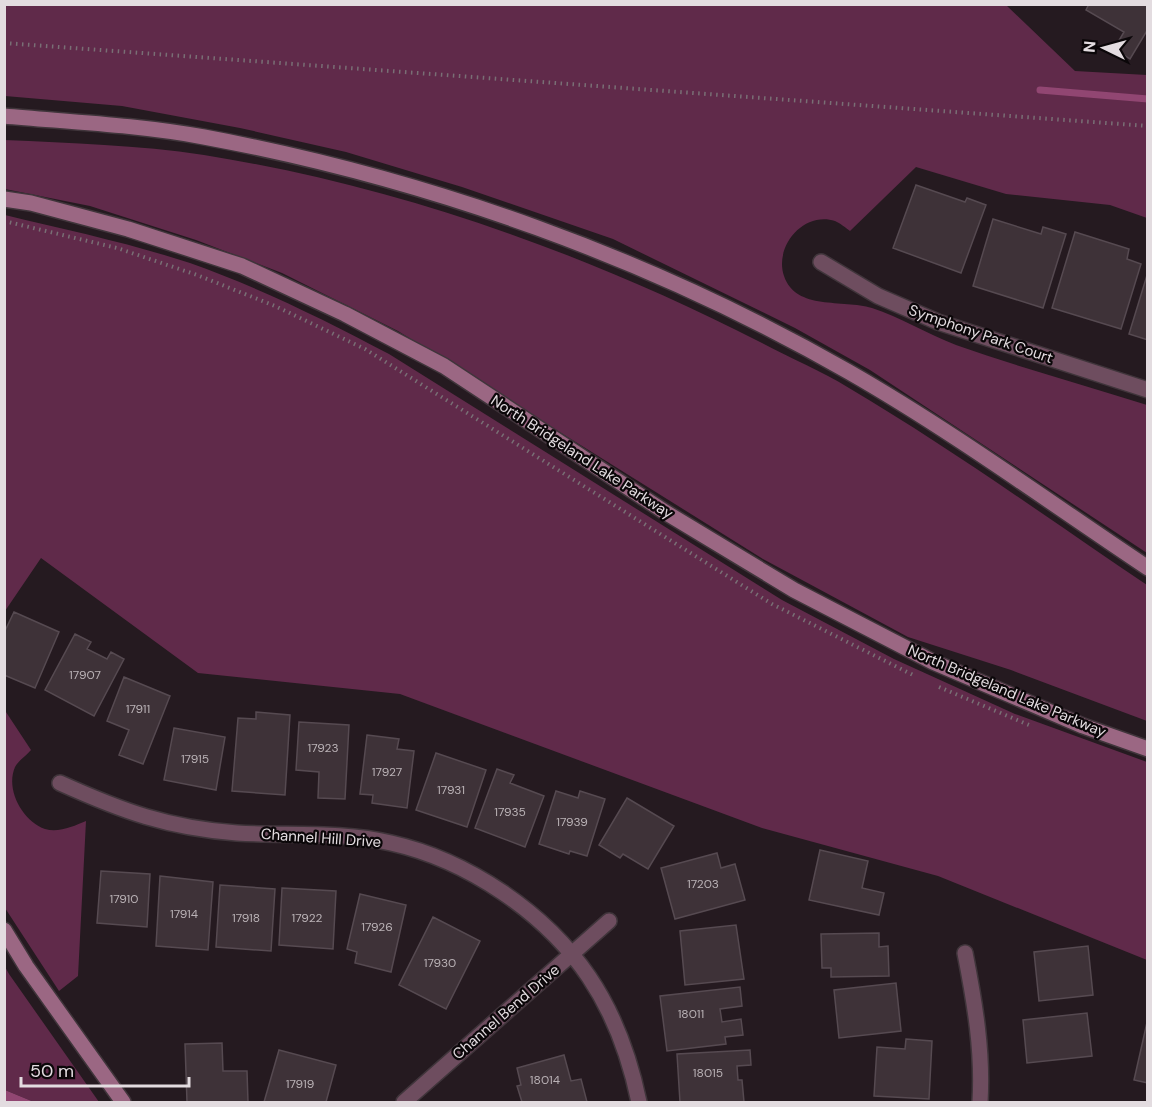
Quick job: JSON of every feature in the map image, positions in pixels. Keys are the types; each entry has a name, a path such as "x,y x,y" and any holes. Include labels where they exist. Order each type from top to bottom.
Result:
{"main road":[{"path":"4,116 201,136 324,162 437,193 573,242 717,303 849,372 956,439 1148,568"},
{"name":"North Bridgeland Lake Parkway","path":"4,199 31,203 128,229 242,266 345,314 444,366 665,512 794,590 933,662 1083,726 1148,749"},
{"path":"4,930 26,966 123,1102"}],"street":[{"name":"Symphony Park Court","path":"821,262 878,296 938,322 1148,390"},
{"name":"Channel Hill Drive","path":"60,783 118,809 155,821 236,832 390,842 447,860 508,898 534,918 572,954 590,978 609,1013 628,1057 639,1102"},
{"name":"Channel Bend Drive","path":"404,1102 609,921"},
{"path":"965,953 978,1020 982,1061 980,1102 989,1102"}],"path":[{"path":"4,43 1148,126"},
{"path":"4,220 117,248 197,275 275,306 365,349 772,604 917,677"},
{"path":"937,686 1038,729"}],"shaded area":[{"path":"4,5 1006,5 1075,71 1147,75 1147,218 1110,205 1006,194 916,167 850,231 835,221 823,219 802,226 787,243 783,254 784,276 790,287 809,299 872,308 956,345 1147,405 1147,553 870,370 795,328 613,239 462,187 346,152 240,128 122,106 5,96"},
{"path":"4,140 79,143 204,155 276,168 419,204 559,252 627,280 816,370 925,435 1147,585 1147,721 1011,670 908,637 763,559 398,331 282,273 196,240 90,206 5,189"},
{"path":"5,215 167,256 266,293 389,354 782,600 894,659 1015,714 1147,762 1147,960 938,876 762,828 400,694 198,673 41,558 5,611"},
{"path":"4,709 31,750 16,765 13,776 14,795 23,812 37,825 50,830 66,828 86,821 78,976 59,991 5,908"},
{"path":"4,965 99,1102 34,1102 5,1090"},
{"path":"5,1090 34,1102 5,1102"}],"building":[{"path":"1089,4 1148,4 1148,29 1130,59 1114,49 1124,32 1086,10"},
{"path":"916,185 965,202 967,198 986,205 961,273 893,248"},
{"path":"993,219 1041,234 1043,227 1066,234 1043,308 973,286"},
{"path":"1075,232 1129,249 1127,259 1141,264 1121,329 1052,308"},
{"path":"1148,272 1148,340 1129,334"},
{"path":"14,612 59,632 35,688 4,675 4,633"},
{"path":"75,634 91,642 87,649 107,659 111,652 124,659 94,716 45,690"},
{"path":"124,677 170,696 143,764 119,755 129,730 107,721"},
{"path":"256,712 290,715 285,795 232,791 238,718 256,719"},
{"path":"299,722 349,725 345,799 318,798 319,772 296,770"},
{"path":"174,728 225,737 216,790 164,780"},
{"path":"367,735 399,739 397,749 414,751 407,808 372,803 373,795 360,794"},
{"path":"436,753 486,770 467,827 416,810"},
{"path":"497,769 514,775 510,783 544,796 525,847 475,828"},
{"path":"556,791 578,798 580,791 605,799 587,856 570,851 569,854 539,844"},
{"path":"627,798 674,826 648,869 623,854 620,858 599,845"},
{"path":"820,850 868,861 862,888 884,893 879,915 809,900"},
{"path":"717,853 721,868 735,864 745,900 675,919 661,868"},
{"path":"101,871 150,874 147,927 97,923"},
{"path":"160,876 213,882 208,950 156,946"},
{"path":"220,885 275,889 271,951 216,947"},
{"path":"282,888 336,891 333,949 279,945"},
{"path":"360,894 406,905 391,972 355,963 357,952 347,949"},
{"path":"433,917 480,941 446,1009 399,985"},
{"path":"736,925 744,979 685,985 680,931"},
{"path":"879,933 879,947 888,946 889,976 831,977 831,968 822,968 821,934"},
{"path":"1088,946 1093,995 1039,1001 1034,952"},
{"path":"896,983 901,1031 839,1038 834,990"},
{"path":"740,987 742,1006 720,1009 722,1022 741,1019 743,1035 725,1037 726,1044 667,1051 660,996"},
{"path":"1087,1013 1092,1056 1027,1063 1023,1020"},
{"path":"1148,1018 1148,1083 1134,1080"},
{"path":"906,1039 932,1041 929,1099 874,1096 877,1047 905,1049"},
{"path":"222,1043 223,1071 247,1071 248,1102 187,1102 185,1044"},
{"path":"279,1050 336,1065 326,1102 264,1102"},
{"path":"750,1050 751,1065 737,1066 738,1080 742,1080 744,1102 680,1102 677,1054"},
{"path":"564,1055 571,1081 581,1079 587,1102 522,1102 517,1086 521,1085 517,1068"}],"waterway":[{"path":"1040,90 1148,99"}]}
